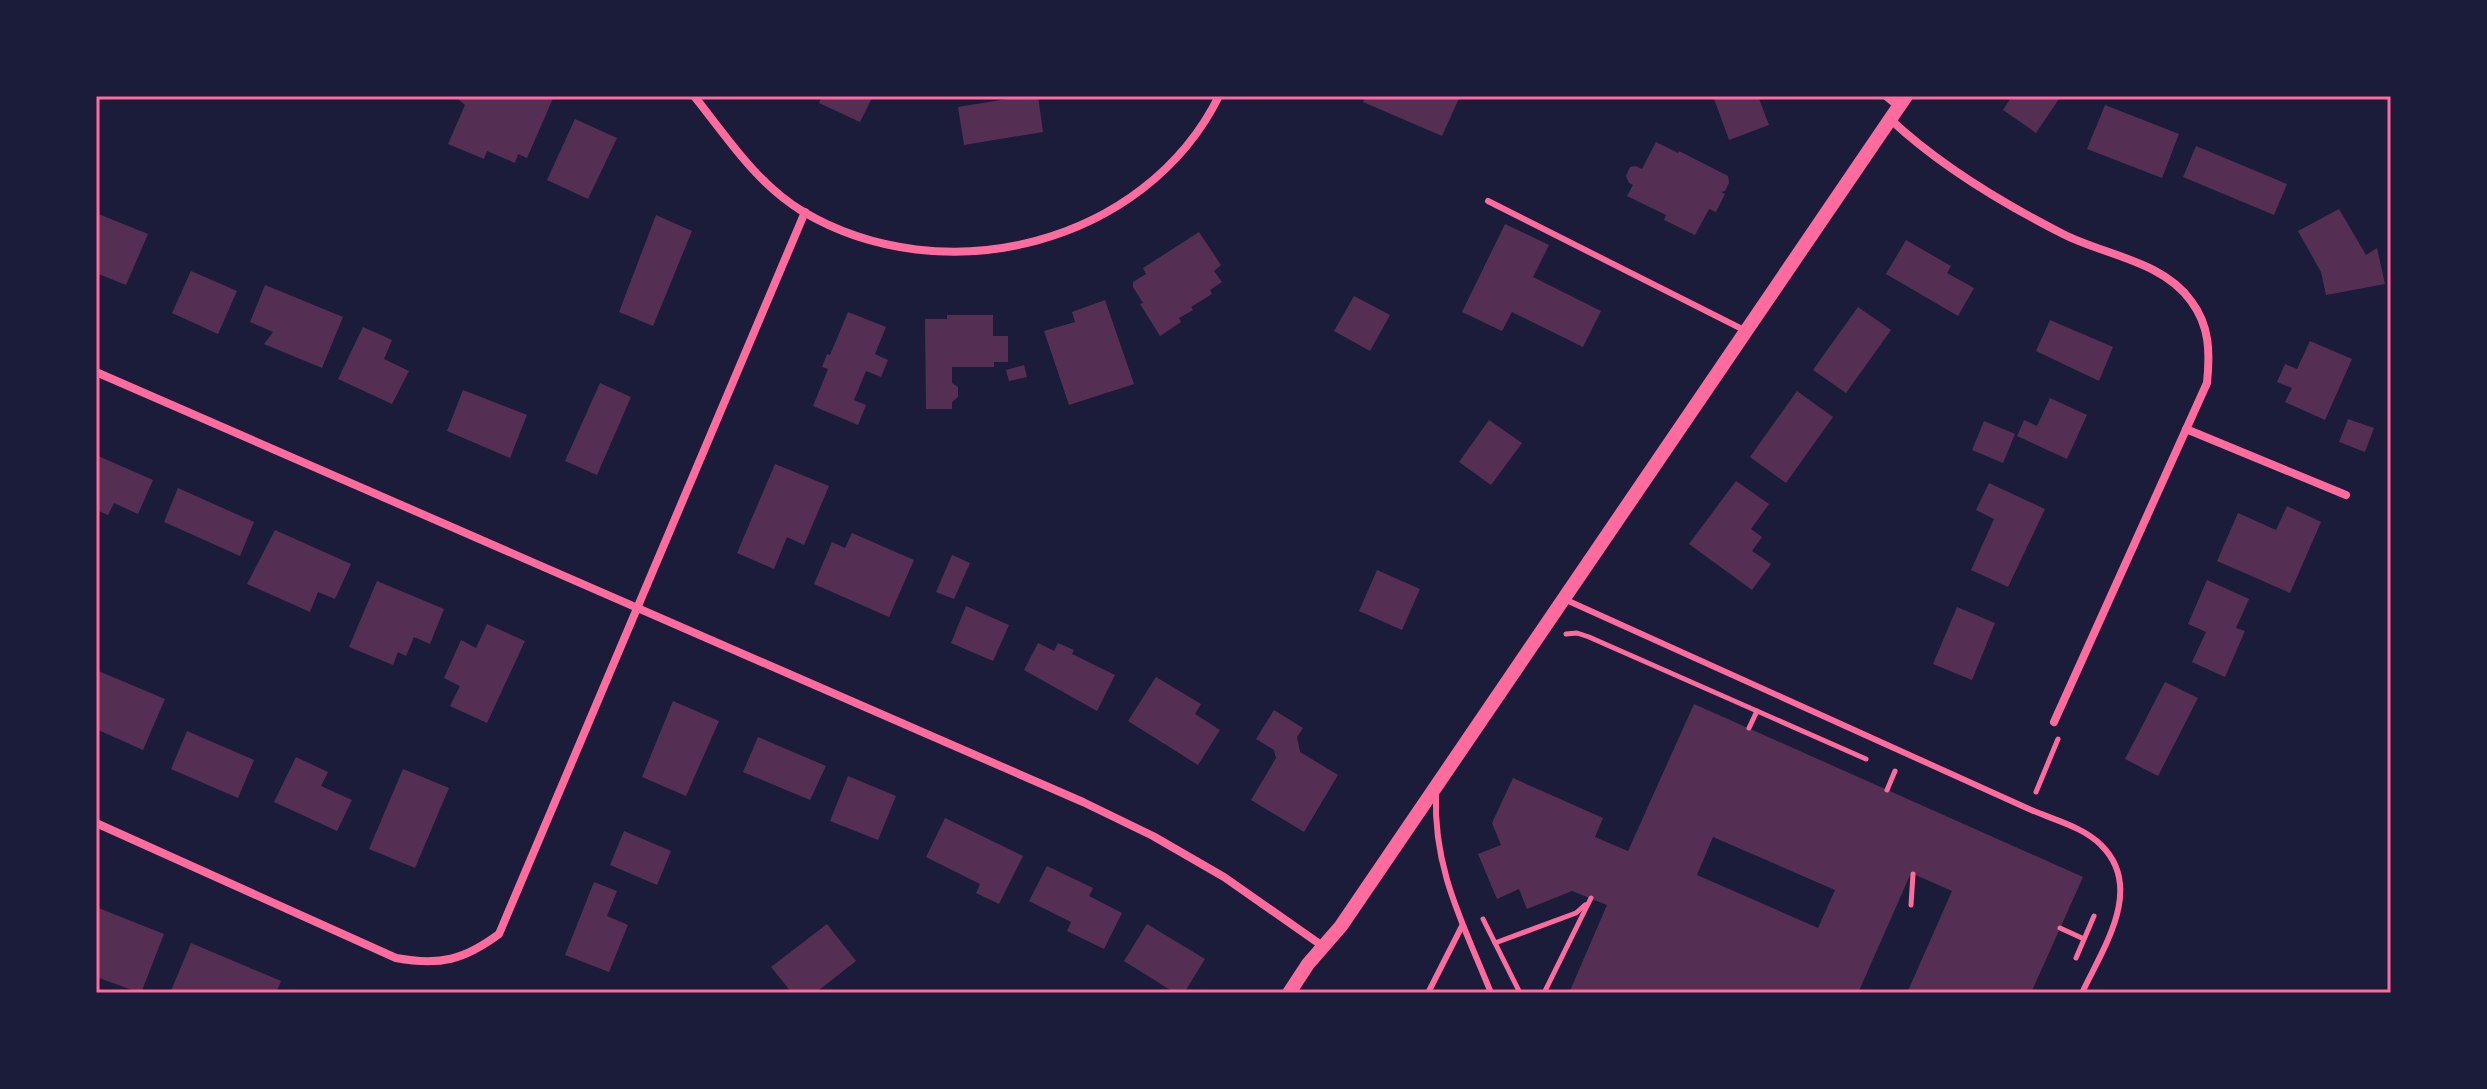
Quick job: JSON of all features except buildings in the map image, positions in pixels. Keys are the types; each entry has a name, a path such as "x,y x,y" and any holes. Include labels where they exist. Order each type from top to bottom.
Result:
{"street":[{"path":"694,96 757,174 805,212 850,234 898,248 939,252 994,250 1047,238 1093,220 1135,195 1176,160 1207,120 1219,96"},
{"path":"1886,96 1898,107 1921,148 2064,235 2154,271 2175,284 2191,301 2205,325 2210,353 2207,383 2054,722"},
{"path":"1289,993 1308,964 1341,926 1898,107"},
{"path":"96,823 396,958 424,963 454,959 479,949 499,934 805,212"},
{"path":"96,372 1083,802 1153,836 1224,877 1324,947"},
{"path":"2186,429 2346,495"}],"lane":[{"path":"1488,201 1746,331"},
{"path":"1564,599 2100,843 2121,877 2122,899 2082,993"},
{"path":"1436,787 1435,812 1440,853 1454,907 1491,993"},
{"path":"1428,993 1462,926"}],"path":[{"path":"1560,638 1568,633 1577,633 1867,759"},
{"path":"1749,728 1757,711"},
{"path":"2029,809 2058,740 2054,722"},
{"path":"1881,765 1909,778"},
{"path":"1887,790 1895,771"},
{"path":"1911,905 1913,874"},
{"path":"1495,943 1576,913 1590,900 1544,993"},
{"path":"2072,966 2099,906"},
{"path":"1482,917 1520,993"},
{"path":"2060,928 2084,939"}]}
